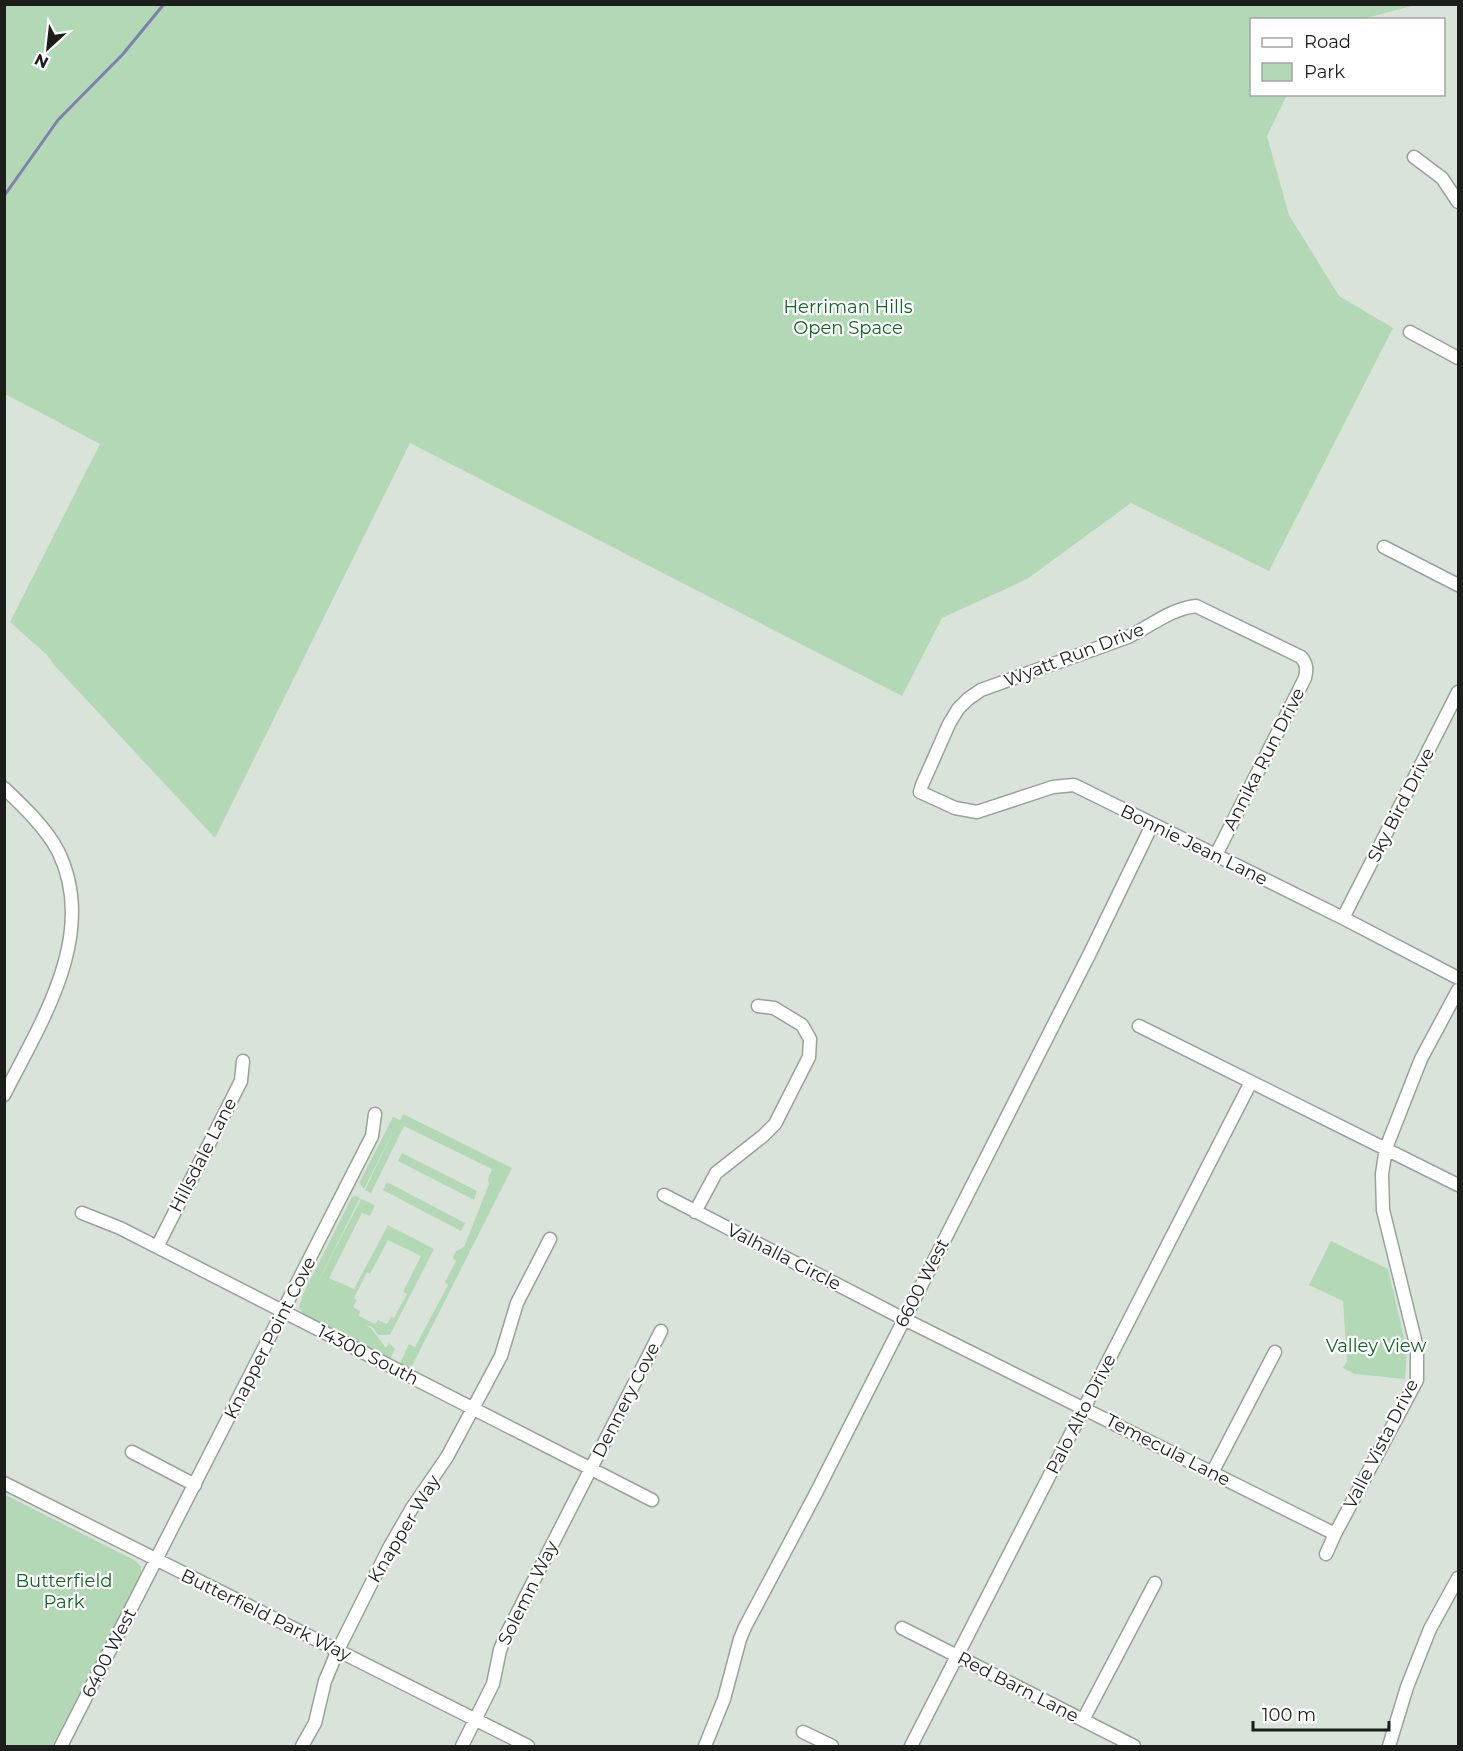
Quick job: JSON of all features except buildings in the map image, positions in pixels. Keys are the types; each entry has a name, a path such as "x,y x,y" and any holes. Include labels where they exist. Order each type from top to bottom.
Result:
{"street":[{"path":"1414,157 1442,178 1458,202"},
{"path":"1410,332 1458,358"},
{"path":"1384,547 1458,585"},
{"name":"Wyatt Run Drive","path":"920,792 948,724 968,699 981,690 1128,637 1166,615 1196,606 1301,657 1306,662"},
{"name":"Annika Run Drive","path":"1216,855 1305,678 1306,662"},
{"name":"Sky Bird Drive","path":"1343,918 1458,692"},
{"name":"Bonnie Jean Lane","path":"920,792 955,808 977,812 1053,787 1074,785 1343,918 1458,978"},
{"path":"4,788 36,820 57,850 71,885 69,945 61,978 4,1095"},
{"name":"6600 West","path":"705,1746 724,1699 740,1639 1090,953 1152,825"},
{"name":"Valle Vista Drive","path":"1326,1554 1417,1380 1417,1348 1383,1210 1382,1174 1386,1148 1421,1059 1458,990"},
{"path":"695,1212 716,1173 763,1137 775,1124 809,1057 810,1039 802,1025 774,1008 758,1006"},
{"path":"1139,1026 1458,1185"},
{"name":"Hillsdale Lane","path":"157,1247 241,1081 243,1061"},
{"name":"Palo Alto Drive","path":"911,1746 1251,1082"},
{"name":"Knapper Point Cove","path":"157,1560 372,1136 375,1114"},
{"name":"Valhalla Circle","path":"664,1196 904,1319"},
{"name":"14300 South","path":"82,1213 120,1228 652,1500"},
{"name":"Knapper Way","path":"302,1746 315,1723 325,1681 338,1650 389,1548 412,1508 447,1457 474,1409 501,1356 517,1304 549,1239"},
{"name":"Temecula Lane","path":"904,1319 1335,1534"},
{"name":"Dennery Cove","path":"591,1469 661,1331"},
{"path":"1212,1473 1275,1352"},
{"path":"132,1452 195,1485"},
{"name":"Solemn Way","path":"462,1746 493,1684 505,1637 591,1469"},
{"name":"Butterfield Park Way","path":"4,1483 528,1746"},
{"name":"6400 West","path":"61,1746 157,1560"},
{"path":"1389,1746 1407,1687 1430,1629 1458,1578"},
{"path":"1083,1720 1155,1583"},
{"name":"Red Barn Lane","path":"902,1628 1134,1746"},
{"path":"803,1732 832,1746"}],"green space":[{"name":"Herriman Hills Open Space","path":"4,5 1415,5 1367,18 1250,18 1250,96 1287,96 1267,136 1289,215 1339,296 1393,328 1269,571 1131,503 1027,579 942,618 902,696 410,443 215,838 47,655 10,622 100,444 5,394"},
{"path":"403,1114 512,1168 412,1366 410,1365 413,1372 400,1363 404,1355 407,1359 404,1354 409,1344 415,1347 448,1285 445,1282 456,1261 453,1258 456,1251 464,1247 489,1184 488,1179 492,1169 404,1126 371,1193 365,1190 393,1132 364,1189 359,1183 393,1117 400,1120"},
{"path":"402,1153 477,1191 474,1200 398,1161"},
{"path":"387,1182 465,1223 461,1231 383,1190"},
{"path":"352,1197 360,1198 315,1288 361,1199 375,1205 370,1216 362,1213 329,1278 354,1289 388,1225 434,1249 390,1335 378,1335 372,1327 366,1325 371,1328 386,1348 389,1343 395,1349 390,1359 304,1315 299,1308 303,1294","holes":["388,1240 421,1256 403,1292 407,1294 394,1318 391,1317 387,1324 378,1320 375,1324 359,1316 360,1311 353,1307 357,1300 354,1298 367,1272 370,1274"]},
{"name":"Valley View","path":"1331,1241 1388,1269 1407,1350 1405,1379 1354,1374 1343,1368 1347,1361 1343,1301 1309,1285"},
{"name":"Butterfield Park","path":"4,1494 136,1561 141,1567 141,1574 52,1746 5,1746"}],"waterway":[{"path":"4,196 58,120 123,54 164,4"}]}
